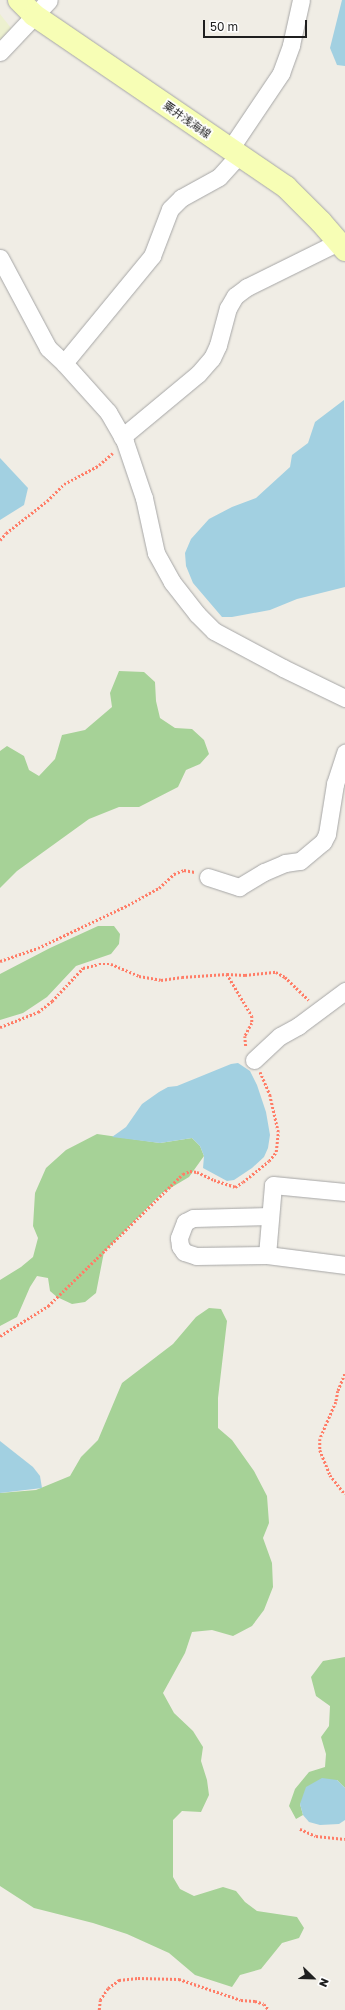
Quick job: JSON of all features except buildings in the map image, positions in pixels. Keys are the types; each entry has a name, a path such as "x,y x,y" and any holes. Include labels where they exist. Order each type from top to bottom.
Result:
{"main road":[{"name":"粟井浅海線","path":"19,0 42,7 234,152 286,187 321,222 342,246"}],"street":[{"path":"64,363 152,256 170,209 181,198 219,177 281,73 291,45 301,0"},
{"path":"0,52 42,7"},
{"path":"123,439 198,374 212,358 218,345 228,308 235,296 247,287 342,246"},
{"path":"0,258 48,348 64,363 108,412 123,439 144,498 156,553 172,582 197,614 214,631 283,668 345,698"},
{"path":"208,877 239,887 285,863 300,861 323,842 327,834 335,784 345,752"},
{"path":"254,1060 280,1036 345,991"},
{"path":"267,1255 273,1185 345,1192"},
{"path":"270,1216 193,1218 185,1222 179,1238 180,1246 184,1252 196,1256 267,1255 345,1264"},
{"path":"327,1262 345,1276"}],"path":[{"path":"0,540 6,533 47,501 64,484 100,465 123,439"},
{"path":"0,961 38,948 128,904 159,888 174,874 184,870 208,877"},
{"path":"0,1027 38,1012 52,1001 84,968 98,964 111,964 139,976 161,980 227,974 245,975 276,972 285,977 319,1010"},
{"path":"0,1336 48,1306 183,1174 190,1171 197,1172 234,1187 244,1182 269,1161 276,1152 278,1132 270,1096 245,1043 245,1036 252,1023 252,1016 227,974"},
{"path":"345,1374 338,1391 336,1402 320,1439 320,1450 330,1475 345,1494"},
{"path":"300,1829 316,1836 345,1839"},
{"path":"99,2010 100,2000 108,1988 120,1980 138,1978 179,1979 241,2000 255,2001 264,2004 269,2010"}],"green space":[{"path":"0,14 11,28 0,40"},
{"path":"119,671 144,672 155,682 156,701 160,718 175,728 192,729 204,740 209,754 200,764 186,770 178,787 139,807 119,807 89,819 17,871 0,888 0,751 7,746 24,756 29,770 39,776 55,759 62,735 85,730 112,707 110,693"},
{"path":"98,926 114,926 120,934 119,944 111,954 76,966 47,997 23,1013 0,1020 0,974 50,948"},
{"path":"97,1134 160,1143 192,1138 200,1146 204,1156 189,1177 162,1193 104,1252 96,1293 85,1302 72,1304 57,1297 50,1291 48,1278 37,1276 30,1287 17,1317 0,1326 0,1280 21,1267 33,1257 38,1238 33,1226 35,1193 46,1168 66,1150"},
{"path":"209,1308 221,1309 227,1321 218,1398 218,1428 232,1440 254,1471 267,1496 269,1523 263,1538 272,1563 273,1587 264,1610 252,1626 233,1636 212,1630 192,1632 185,1653 163,1693 174,1713 193,1731 203,1747 201,1761 207,1780 209,1795 201,1812 182,1811 173,1820 173,1877 180,1889 194,1896 223,1887 236,1891 245,1902 257,1911 297,1917 304,1928 299,1938 282,1943 261,1969 240,1975 232,1987 195,1975 169,1953 127,1934 93,1923 34,1908 0,1886 0,1493 36,1490 70,1476 81,1457 98,1440 122,1383 173,1344 196,1317"},
{"path":"345,1657 345,1788 337,1780 300,1804 303,1815 296,1819 289,1806 295,1789 309,1772 325,1767 326,1754 321,1737 329,1726 330,1706 316,1696 311,1677 323,1661"}],"water":[{"path":"342,0 345,0 345,66 337,65 330,48"},
{"path":"344,400 345,587 297,599 270,610 232,617 222,617 193,583 186,566 185,553 191,539 209,519 232,507 256,498 290,467 292,455 308,443 315,422"},
{"path":"0,458 28,488 24,505 0,520"},
{"path":"238,1063 250,1071 257,1085 266,1112 270,1135 268,1148 264,1157 252,1168 234,1180 227,1181 203,1168 204,1156 200,1146 192,1138 160,1143 112,1137 126,1127 142,1104 159,1092 168,1087 177,1086 231,1064"},
{"path":"0,1441 33,1467 40,1476 42,1488 0,1493"},
{"path":"322,1778 337,1780 345,1788 345,1820 339,1824 320,1825 309,1822 303,1815 300,1804 306,1787"}]}
